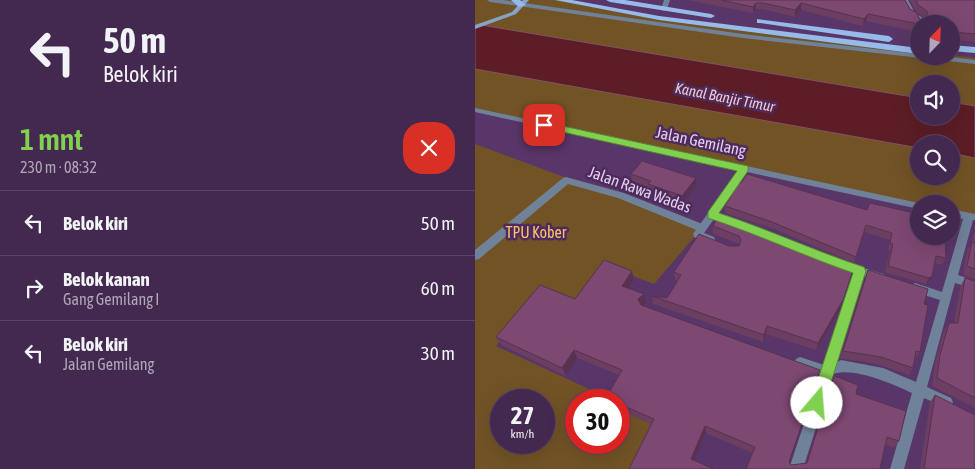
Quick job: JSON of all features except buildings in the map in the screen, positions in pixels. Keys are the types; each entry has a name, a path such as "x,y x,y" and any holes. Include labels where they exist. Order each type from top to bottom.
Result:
{"main road":[{"path":"559,0 659,18 910,50"},
{"path":"614,0 665,4 910,42"},
{"path":"659,18 665,4"},
{"path":"960,49 975,50"},
{"path":"960,56 975,58"}],"street":[{"path":"490,0 521,2 743,36 910,55"},
{"path":"905,0 914,15"},
{"path":"475,27 514,13 521,2"},
{"path":"960,60 975,62"},
{"name":"Jalan Gemilang","path":"475,110 910,204"},
{"path":"725,246 700,232 744,169"},
{"name":"Jalan Rawa Wadas","path":"475,256 566,180 621,195 700,232"},
{"path":"712,215 739,224"},
{"path":"897,469 922,389 945,297 972,217"},
{"path":"833,262 888,280"},
{"path":"796,469 860,271"},
{"path":"951,277 975,285"},
{"path":"907,286 945,297"},
{"path":"787,358 824,371 841,366 883,374 922,389 957,408"}],"green space":[{"path":"475,0 559,0 659,18 910,50 910,65 960,65 960,56 975,58 975,217 960,214 960,195 910,195 910,202 475,110"},
{"name":"TPU Kober","path":"475,144 702,228 654,284 607,266 572,304 531,305 496,346 589,389 565,389 565,454 630,454 630,407 657,420 637,469 475,469"}],"water":[{"name":"Kanal Banjir Timur","path":"475,24 910,96 910,125 960,125 960,104 975,106 975,158 960,155 960,135 910,135 910,146 475,69"}],"route":[{"path":"544,125 744,169 712,215 767,233 824,259 860,271 817,403"}]}
